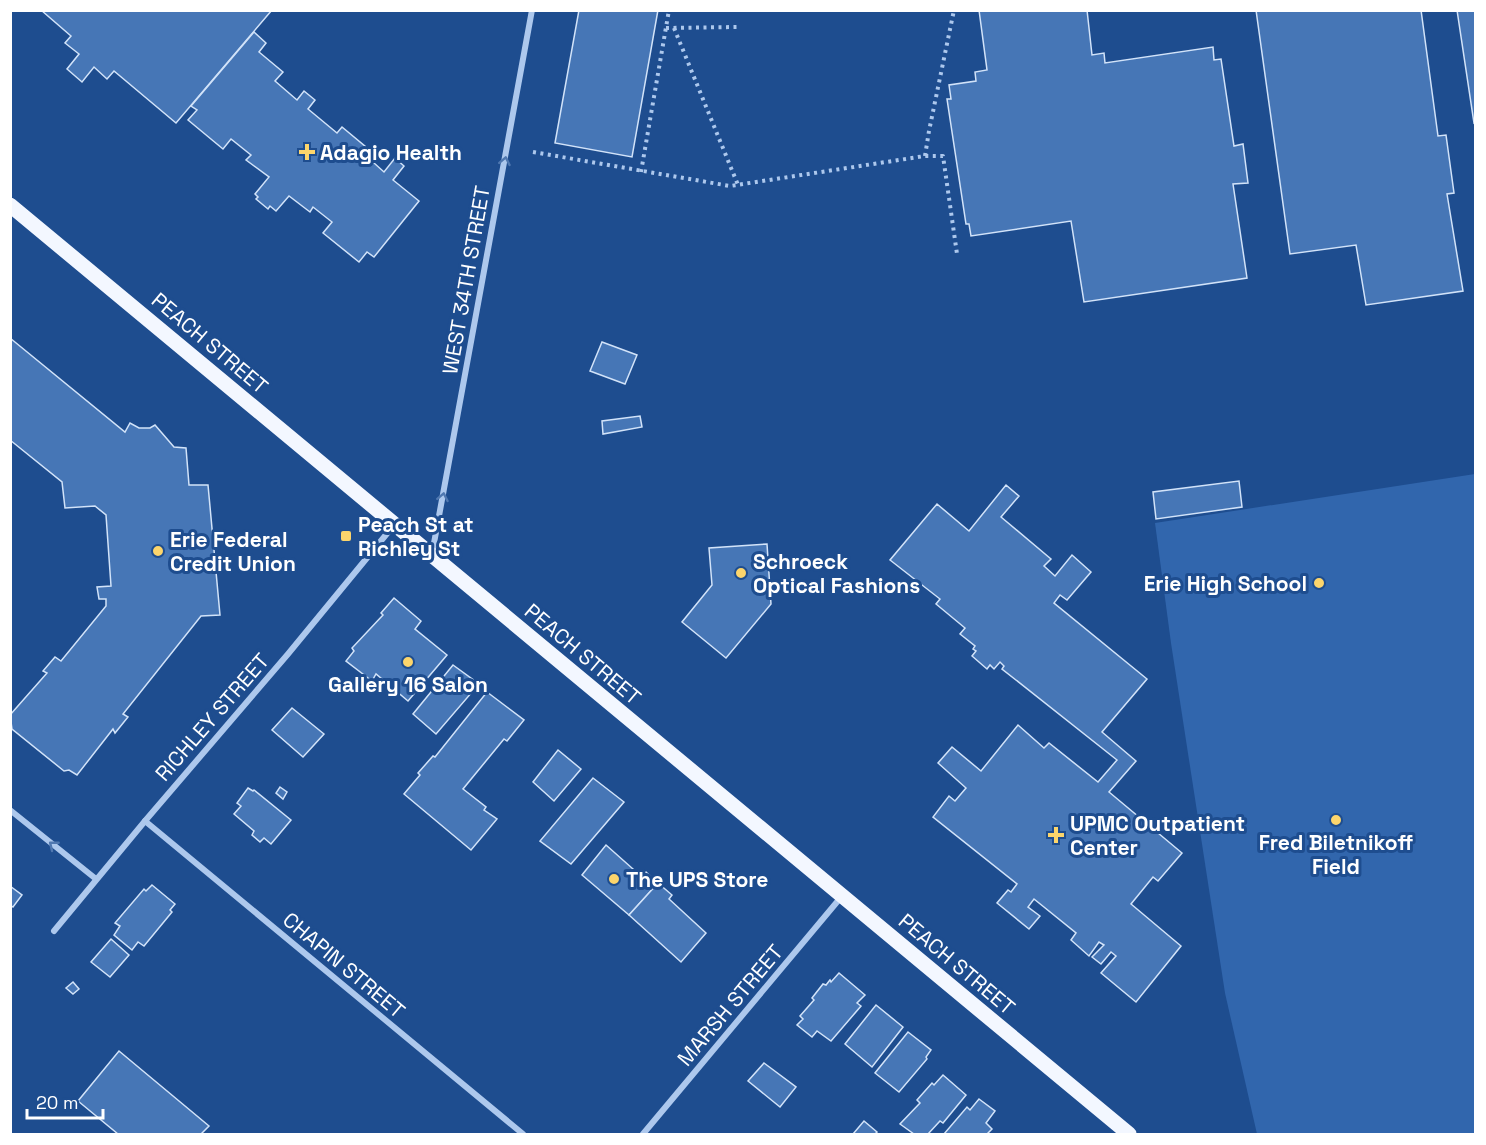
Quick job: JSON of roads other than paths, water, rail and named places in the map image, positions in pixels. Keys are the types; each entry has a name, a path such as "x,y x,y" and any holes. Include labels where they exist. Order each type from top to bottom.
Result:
{"main road":[{"name":"PEACH STREET","path":"10,205 1129,1134"}],"street":[{"name":"WEST 34TH STREET","path":"431,554 532,10"},
{"name":"RICHLEY STREET","path":"54,932 394,524"},
{"path":"10,810 96,879"},
{"name":"CHAPIN STREET","path":"145,820 523,1134"},
{"name":"MARSH STREET","path":"643,1134 842,896"}],"place":[{"name":"Adagio Health","path":"307,152"},
{"name":"Peach St at Richley St","path":"346,536"},
{"name":"Erie Federal Credit Union","path":"158,551"},
{"name":"Schroeck Optical Fashions","path":"741,573"},
{"name":"Erie High School","path":"1319,583"},
{"name":"Gallery 16 Salon","path":"408,662"},
{"name":"Fred Biletnikoff Field","path":"1336,820"},
{"name":"UPMC Outpatient Center","path":"1056,835"},
{"name":"The UPS Store","path":"614,879"}]}
